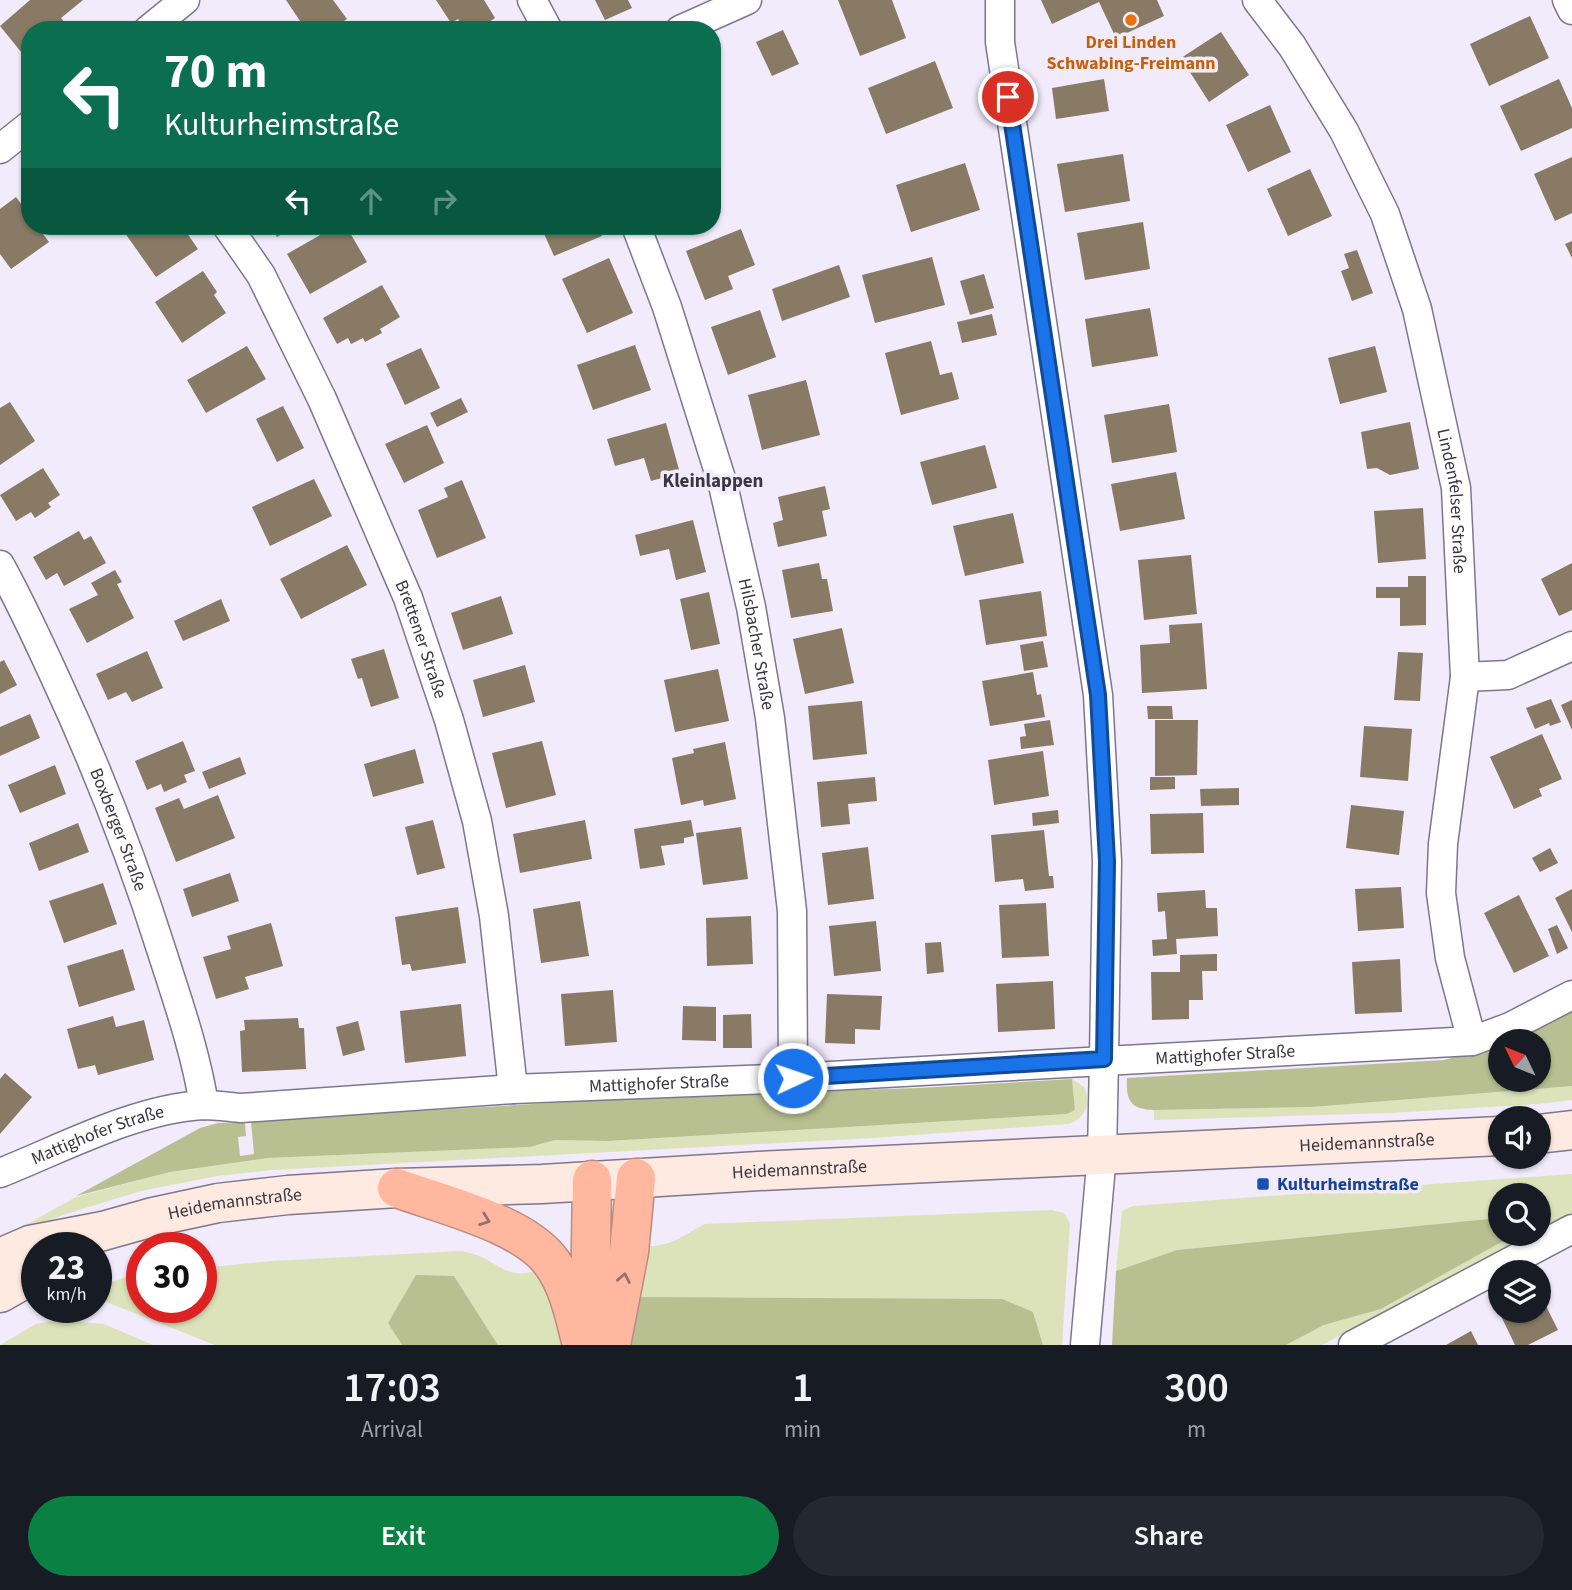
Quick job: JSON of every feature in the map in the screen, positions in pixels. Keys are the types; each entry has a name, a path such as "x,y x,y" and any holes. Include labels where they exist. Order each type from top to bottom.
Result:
{"highway":[{"path":"611,1345 629,1252 636,1178"},
{"path":"583,1345 590,1309 592,1180"},
{"path":"397,1188 517,1232 542,1251 554,1265 571,1303 583,1345"}],"main road":[{"path":"1551,1132 1572,1130"},
{"name":"Heidemannstraße","path":"109,1232 153,1217 218,1203 288,1195 1488,1137"},
{"name":"Heidemannstraße","path":"0,1258 21,1249"},
{"path":"0,1293 21,1281"}],"street":[{"path":"159,21 185,0"},
{"path":"532,0 543,21"},
{"path":"700,21 747,0"},
{"path":"1000,0 1000,42 1098,695 1107,861 1104,1059 1102,1154 1085,1345"},
{"name":"Lindenfelser Straße","path":"1257,0 1292,46 1344,131 1385,214 1417,309 1456,488 1465,677 1443,844 1441,893 1450,958 1472,1041"},
{"path":"1567,0 1572,10"},
{"path":"0,149 21,132"},
{"name":"Brettener Straße","path":"233,235 261,275 322,399 408,598 449,720 477,821 494,916 513,1089"},
{"name":"Hilsbacher Straße","path":"639,235 667,307 723,485 751,607 770,718 792,911 793,1078"},
{"name":"Boxberger Straße","path":"0,565 84,739 116,816 148,904 176,994 204,1105"},
{"path":"1465,677 1507,675 1572,646"},
{"name":"Mattighofer Straße","path":"0,1173 161,1111 204,1105 241,1108 513,1089 793,1078 1472,1041 1510,1027 1572,995"},
{"path":"1353,1345 1572,1230"}],"green space":[{"path":"1572,1009 1572,1086 1551,1088 1551,1029 1531,1029"},
{"path":"1488,1047 1488,1092 1498,1092 1312,1107 1154,1110 1135,1106 1127,1093 1127,1078 1444,1060"},
{"path":"1072,1079 1084,1087 1087,1104 1083,1114 1068,1124 873,1138 272,1170 217,1176 141,1191 66,1214 0,1239 76,1197 170,1172 268,1158 530,1147 555,1140 608,1141 1067,1114 1075,1110"},
{"path":"1072,1079 1075,1110 1067,1114 608,1141 555,1140 530,1147 268,1158 170,1172 76,1196 200,1128 218,1123 245,1122 246,1136 238,1137 240,1156 254,1154 251,1121 683,1095 919,1088"},
{"path":"1572,1086 1572,1100 1391,1113 1154,1120 1154,1110 1312,1107 1498,1092 1551,1092 1551,1088"},
{"path":"1572,1174 1572,1213 1551,1224 1551,1183 1488,1183 1488,1220 1177,1250 1116,1271 1122,1211 1133,1206"},
{"path":"1052,1210 1064,1213 1070,1223 1062,1345 1043,1345 1033,1312 638,1297 647,1246 671,1242 705,1224"},
{"path":"1488,1219 1488,1246 1494,1246 1381,1309 1324,1325 1286,1345 1112,1345 1116,1271 1177,1250"},
{"path":"1494,1246 1510,1246 1322,1345 1286,1345 1324,1325 1381,1309"},
{"path":"460,1251 484,1258 519,1274 544,1267 561,1308 561,1345 498,1345 454,1276 389,1323 402,1345 215,1345 159,1323 217,1323 217,1266"},
{"path":"416,1275 454,1276 498,1345 402,1345 388,1323"},
{"path":"126,1277 126,1310 112,1304 112,1282"},
{"path":"638,1297 1002,1299 1033,1312 1043,1345 631,1345"},
{"path":"36,1324 104,1324 153,1345 0,1345"}],"building":[{"path":"30,0 83,0 61,18 63,21 21,21 21,52 0,26"},
{"path":"286,0 333,0 347,19 344,21 300,21"},
{"path":"436,0 484,0 495,18 490,21 450,21"},
{"path":"595,0 628,0 632,8 605,20"},
{"path":"838,0 892,0 906,38 860,56"},
{"name":"Drei Linden Schwabing-Freimann","path":"1041,0 1157,0 1164,16 1116,38 1099,2 1052,24"},
{"path":"1530,16 1549,58 1489,86 1470,44"},
{"path":"783,30 799,64 772,76 756,42"},
{"path":"1221,32 1249,75 1209,102 1181,58"},
{"path":"935,61 953,108 886,134 868,88"},
{"path":"1104,79 1109,111 1056,119 1052,88"},
{"path":"1559,79 1572,108 1572,128 1521,151 1500,106"},
{"path":"1270,105 1291,152 1248,172 1226,125"},
{"path":"1123,154 1130,201 1065,212 1057,164"},
{"path":"1572,157 1572,213 1555,221 1534,174"},
{"path":"965,163 980,210 911,232 896,185"},
{"path":"1310,169 1332,216 1288,236 1267,189"},
{"path":"16,197 21,204 21,235 44,235 49,242 11,269 0,254 0,209"},
{"path":"1143,222 1150,269 1085,280 1077,233"},
{"path":"741,229 755,265 728,276 733,289 705,300 686,251"},
{"path":"126,235 188,235 198,249 156,277"},
{"path":"320,235 351,235 367,262 310,294 287,254"},
{"path":"545,235 602,236 554,256"},
{"path":"1572,241 1572,258 1565,244"},
{"path":"1357,250 1373,293 1352,301 1341,271 1349,268 1344,254"},
{"path":"932,257 945,305 875,323 862,275"},
{"path":"609,258 633,313 587,333 562,279"},
{"path":"839,265 850,297 782,321 772,289"},
{"path":"203,271 217,292 214,295 226,313 182,343 155,302"},
{"path":"984,274 994,308 970,315 960,281"},
{"path":"382,285 400,317 380,329 382,333 365,342 363,338 351,344 348,338 337,344 323,318"},
{"path":"1150,308 1158,356 1092,367 1085,319"},
{"path":"760,310 776,357 728,375 711,327"},
{"path":"992,314 997,335 962,343 957,322"},
{"path":"931,341 940,375 952,372 959,399 901,415 885,353"},
{"path":"635,345 651,390 593,410 577,365"},
{"path":"247,346 266,379 206,413 187,380"},
{"path":"1375,346 1387,392 1340,404 1328,358"},
{"path":"421,348 440,388 405,405 386,364"},
{"path":"806,380 820,435 762,450 748,395"},
{"path":"461,398 468,412 437,427 430,413"},
{"path":"10,402 35,441 0,465 0,408"},
{"path":"1169,404 1177,452 1112,463 1104,415"},
{"path":"283,406 304,448 277,462 256,419"},
{"path":"1410,422 1419,469 1390,475 1377,468 1367,469 1361,432"},
{"path":"666,423 680,473 651,481 644,458 615,466 607,439"},
{"path":"427,425 444,463 404,483 385,444"},
{"path":"985,445 997,488 932,505 920,462"},
{"path":"43,468 60,495 48,503 51,507 35,518 31,512 16,521 0,495"},
{"path":"1176,472 1185,519 1120,531 1111,484"},
{"path":"314,479 332,516 270,546 252,507"},
{"path":"462,480 486,538 437,558 418,510 448,497 444,488"},
{"path":"825,486 830,509 822,511 827,536 778,547 773,523 783,520 778,497"},
{"path":"1423,508 1426,559 1378,563 1374,511"},
{"path":"1013,513 1024,563 965,576 953,526"},
{"path":"693,520 706,572 676,580 669,549 640,556 635,535"},
{"path":"79,531 84,540 91,536 106,563 64,586 57,573 46,580 33,557"},
{"path":"347,545 367,585 301,619 280,579"},
{"path":"1191,555 1197,614 1144,620 1138,560"},
{"path":"819,563 822,579 827,579 833,611 791,618 782,570"},
{"path":"1572,563 1572,610 1559,616 1541,579"},
{"path":"115,570 122,582 117,584 134,618 87,643 69,609 98,595 91,583"},
{"path":"1408,576 1426,576 1426,625 1400,626 1400,598 1376,598 1376,587 1408,587"},
{"path":"1041,591 1047,636 986,645 979,600"},
{"path":"709,592 720,644 691,650 680,599"},
{"path":"501,596 513,634 463,650 451,613"},
{"path":"221,599 230,621 183,641 174,621"},
{"path":"1202,623 1207,689 1142,693 1140,645 1170,643 1169,625"},
{"path":"842,628 854,683 805,694 793,639"},
{"path":"1043,641 1048,667 1024,671 1020,645"},
{"path":"384,649 399,698 371,707 362,678 358,679 351,659"},
{"path":"147,651 163,688 132,702 126,692 108,700 96,674"},
{"path":"1398,652 1423,653 1420,701 1394,700"},
{"path":"4,660 17,685 0,694 0,662"},
{"path":"525,665 535,702 483,717 473,680"},
{"path":"718,669 729,721 675,732 664,680"},
{"path":"1033,672 1045,717 990,726 982,681"},
{"path":"1551,699 1561,722 1550,726 1549,723 1535,729 1526,708"},
{"path":"1572,700 1572,730 1561,705"},
{"path":"862,701 867,754 813,760 808,706"},
{"path":"1147,706 1172,706 1173,719 1148,719"},
{"path":"30,714 40,738 0,756 0,727"},
{"path":"1050,720 1054,745 1021,749 1020,737 1026,736 1024,724"},
{"path":"1155,720 1198,720 1197,775 1155,776"},
{"path":"1364,726 1412,729 1408,781 1360,777"},
{"path":"1542,734 1562,779 1539,789 1542,796 1514,809 1490,757"},
{"path":"183,741 195,771 184,775 187,782 164,792 161,784 147,790 135,761"},
{"path":"542,741 556,795 506,808 492,753"},
{"path":"725,742 736,799 704,806 703,800 681,805 672,758 694,753 693,749"},
{"path":"415,749 424,783 373,797 364,764"},
{"path":"1043,751 1049,796 994,805 988,760"},
{"path":"240,757 246,774 209,789 202,772"},
{"path":"55,765 66,794 20,813 8,785"},
{"path":"875,777 877,801 848,804 850,824 821,827 817,782"},
{"path":"1150,777 1175,777 1175,789 1150,790"},
{"path":"1239,788 1239,805 1201,806 1200,789"},
{"path":"218,795 235,838 176,862 155,808 179,798 184,809"},
{"path":"1351,805 1404,811 1399,855 1346,848"},
{"path":"1058,810 1059,823 1033,826 1032,813"},
{"path":"1203,813 1204,853 1151,854 1150,814"},
{"path":"433,820 445,868 417,875 405,827"},
{"path":"585,820 592,859 520,873 513,834"},
{"path":"691,820 694,836 684,838 684,843 661,846 665,865 640,869 634,829"},
{"path":"78,823 89,852 39,871 29,843"},
{"path":"741,827 748,879 703,885 696,833"},
{"path":"1044,830 1049,876 1053,876 1054,888 1025,891 1023,879 995,882 991,835"},
{"path":"868,847 874,899 828,905 822,853"},
{"path":"1550,848 1558,863 1540,872 1532,858"},
{"path":"230,873 239,901 192,917 183,889"},
{"path":"103,883 117,924 64,943 49,901"},
{"path":"1401,887 1404,928 1358,931 1355,889"},
{"path":"1572,889 1572,932 1555,898"},
{"path":"1205,890 1206,908 1217,908 1218,936 1176,939 1177,954 1153,956 1152,940 1167,939 1165,911 1158,912 1157,893"},
{"path":"1519,895 1549,956 1514,973 1484,913"},
{"path":"580,901 589,956 541,963 533,909"},
{"path":"1046,903 1049,956 1002,958 999,905"},
{"path":"458,907 466,963 412,971 410,964 402,965 395,917"},
{"path":"751,916 753,964 707,966 706,918"},
{"path":"876,921 881,971 834,976 829,926"},
{"path":"271,923 283,966 245,977 249,989 216,999 203,957 231,949 227,936"},
{"path":"1557,925 1568,948 1557,954 1548,929"},
{"path":"941,942 944,972 927,974 925,943"},
{"path":"123,949 135,990 79,1007 67,966"},
{"path":"1217,954 1217,971 1202,971 1203,1000 1189,1000 1189,1019 1152,1020 1151,972 1180,972 1180,955"},
{"path":"1400,959 1402,1012 1355,1014 1352,962"},
{"path":"1053,981 1055,1029 998,1032 996,984"},
{"path":"613,990 617,1042 565,1046 561,994"},
{"path":"827,994 882,996 880,1030 855,1029 855,1044 825,1043"},
{"path":"461,1004 466,1056 405,1063 400,1011"},
{"path":"683,1006 716,1007 716,1041 682,1040"},
{"path":"751,1014 752,1048 723,1048 723,1015"},
{"path":"113,1016 116,1027 144,1020 154,1060 98,1075 95,1065 78,1069 67,1029"},
{"path":"298,1018 299,1028 304,1028 306,1069 242,1072 240,1031 245,1030 244,1020"},
{"path":"358,1021 365,1050 343,1056 336,1027"},
{"path":"5,1073 32,1097 0,1134 0,1079"},
{"path":"1551,1316 1558,1330 1528,1345 1515,1345 1504,1323 1551,1323"},
{"path":"1471,1331 1478,1345 1446,1345"}],"place":[{"name":"Drei Linden Schwabing-Freimann","path":"1131,20"},
{"name":"Kulturheimstraße","path":"1263,1184"}],"district":[{"name":"Kleinlappen","path":"713,481"}],"route":[{"path":"793,1078 1104,1059 1107,861 1098,695 1008,97"}]}
